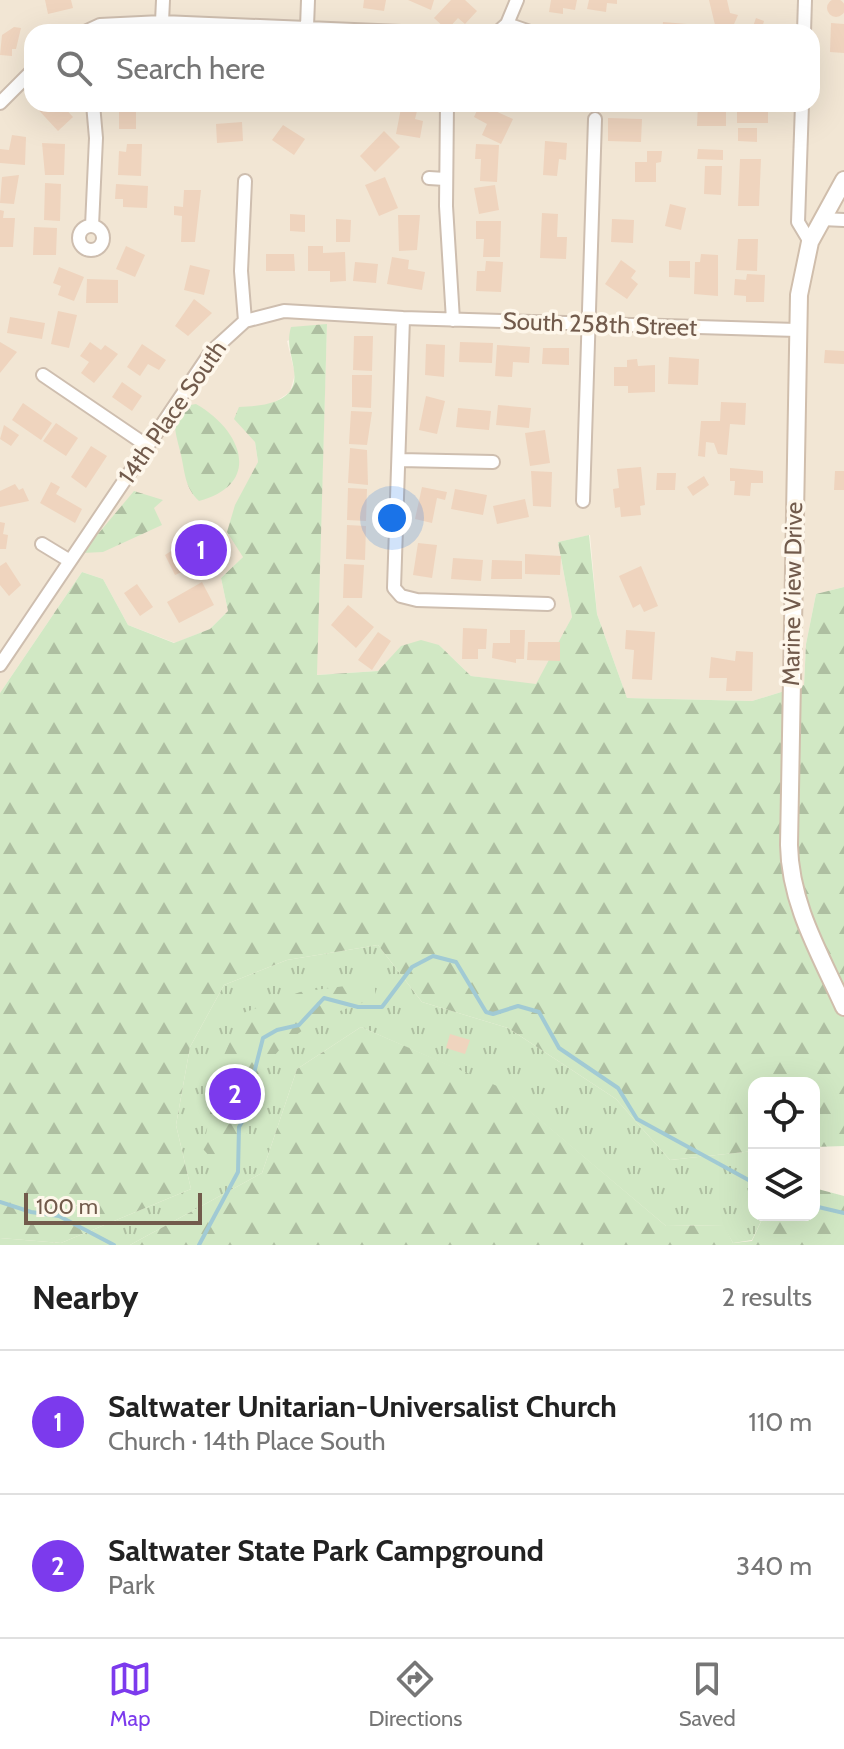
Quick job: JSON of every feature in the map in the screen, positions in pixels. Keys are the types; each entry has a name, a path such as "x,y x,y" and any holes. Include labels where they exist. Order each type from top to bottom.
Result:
{"main road":[{"name":"Marine View Drive","path":"844,180 810,242 799,295 789,868 802,916 844,1007"}],"street":[{"path":"162,22 163,0"},
{"path":"307,24 308,0"},
{"path":"504,24 517,0"},
{"path":"804,24 805,0"},
{"path":"121,24 220,24"},
{"path":"2,96 24,78"},
{"path":"92,226 96,138 94,112"},
{"path":"447,112 445,179 453,320"},
{"path":"802,112 798,222 810,242"},
{"path":"583,501 595,119"},
{"path":"429,178 445,179"},
{"path":"245,181 241,271 245,321"},
{"path":"822,219 844,220"},
{"name":"14th Place South","path":"0,665 211,352 245,321 284,311 403,318"},
{"path":"403,318 393,584 399,595 417,600 548,604"},
{"name":"South 258th Street","path":"403,318 797,330"},
{"path":"43,375 146,445"},
{"path":"400,460 493,462"},
{"path":"42,544 70,561"}],"shaded area":[{"path":"0,0 844,0 844,587 816,594 806,644 804,685 752,701 627,698 597,614 590,535 558,542 572,617 537,685 471,676 439,645 401,647 378,671 316,675 327,324 287,341 295,374 290,392 269,406 255,442 258,462 243,557 221,578 228,611 210,629 175,643 128,625 103,579 82,572 0,693"}],"green space":[{"path":"327,324 317,675 378,671 401,646 421,640 439,645 471,676 536,684 572,617 558,542 589,535 597,614 627,698 752,701 804,685 806,644 816,594 844,587 844,1146 820,1147 820,1077 748,1077 748,1152 670,1160 616,1099 508,1028 422,1002 378,945 287,960 224,985 190,1047 176,1125 191,1189 61,1243 0,1238 0,693 82,572 103,579 128,625 174,643 210,629 228,611 221,578 243,557 227,532 235,505 258,462 255,442 234,419 239,407 268,404 291,390 294,371 289,344 291,327"},
{"path":"196,404 225,428 239,456 238,470 232,482 219,493 199,501 186,480 175,424 180,411"},
{"path":"134,491 163,500 154,508 162,525 103,552 82,553"},
{"path":"378,945 422,1002 508,1028 616,1099 670,1160 748,1152 748,1221 761,1221 752,1240 733,1243 723,1225 666,1226 504,1090 361,1027 297,1069 262,1173 130,1245 0,1245 0,1238 61,1243 191,1189 176,1125 190,1047 224,985 287,960"},
{"path":"375,982 375,999 315,1023 276,1053 259,1085 242,1155 219,1167 203,1149 220,1064 243,1013 300,992"},
{"path":"361,1027 504,1089 666,1226 724,1225 733,1243 752,1241 761,1221 820,1221 820,1190 844,1196 844,1245 130,1245 262,1173 297,1069"}],"building":[{"path":"836,-1 845,8 836,17 827,8"},
{"path":"45,0 71,0 73,8 48,14"},
{"path":"364,0 386,0 384,11 363,8"},
{"path":"408,0 434,0 431,10"},
{"path":"451,0 465,0 477,11 465,24 458,18 452,24 440,24 434,18"},
{"path":"551,0 577,0 575,10 563,8 563,14 549,12"},
{"path":"589,0 617,0 617,4 607,3 606,12 587,9"},
{"path":"709,0 727,0 730,13 738,15 734,24 715,24"},
{"path":"756,18 764,21 763,24 754,24"},
{"path":"831,23 844,24 844,53 830,52"},
{"path":"14,27 21,28 16,49 12,49 12,56 0,55 2,35"},
{"path":"40,112 68,112 73,117 58,131"},
{"path":"119,112 136,112 136,129 119,129"},
{"path":"400,112 417,112 415,119 423,121 420,138 396,134"},
{"path":"476,112 498,112 513,119 501,144 482,135 487,124 474,117"},
{"path":"698,112 726,112 726,126 697,126"},
{"path":"737,112 768,112 768,123 737,123"},
{"path":"608,118 642,119 641,142 608,141"},
{"path":"242,122 243,141 217,143 216,124"},
{"path":"283,125 305,139 294,155 272,140"},
{"path":"738,128 757,128 757,142 738,141"},
{"path":"384,131 400,147 375,172 360,156"},
{"path":"12,135 26,137 25,165 0,163 0,149 9,150"},
{"path":"545,141 567,143 566,160 559,159 557,176 543,175"},
{"path":"42,143 65,144 64,175 45,175"},
{"path":"127,144 142,144 141,176 118,175 119,151 126,152"},
{"path":"476,144 499,145 497,182 480,181 481,159 475,159"},
{"path":"698,149 723,150 723,160 697,159"},
{"path":"647,151 662,151 661,162 656,163 656,182 635,182 635,162 647,162"},
{"path":"740,159 761,159 759,206 738,206"},
{"path":"705,166 722,166 721,195 704,194"},
{"path":"19,175 14,204 0,203 2,177"},
{"path":"385,177 398,208 379,216 365,185"},
{"path":"45,183 61,184 60,221 44,220"},
{"path":"116,184 148,186 147,208 123,207 123,199 115,199"},
{"path":"495,185 499,210 479,214 474,188"},
{"path":"184,190 201,190 195,242 181,242 182,216 174,215 174,206 183,207"},
{"path":"670,204 686,208 681,230 665,226"},
{"path":"0,210 4,211 3,218 15,218 13,247 0,247"},
{"path":"542,213 558,214 557,237 567,237 566,259 540,258"},
{"path":"290,214 305,215 305,232 290,231"},
{"path":"398,215 420,215 417,250 399,251"},
{"path":"336,219 351,220 350,242 336,242"},
{"path":"612,219 634,220 633,243 611,242"},
{"path":"476,221 501,221 500,257 483,257 484,239 476,239"},
{"path":"34,227 57,228 56,255 33,255"},
{"path":"738,239 758,239 757,271 736,270"},
{"path":"126,246 145,255 135,277 116,269"},
{"path":"308,246 323,246 323,253 345,252 346,281 330,282 330,271 308,271"},
{"path":"266,254 294,254 295,271 266,271"},
{"path":"701,254 718,255 718,296 694,294 695,262 700,262"},
{"path":"392,257 409,260 408,269 425,272 422,290 387,284"},
{"path":"621,260 636,271 631,278 638,284 627,299 605,284"},
{"path":"486,261 503,262 501,292 476,291 477,271 485,271"},
{"path":"669,261 690,261 690,278 669,277"},
{"path":"355,262 378,264 376,283 353,281"},
{"path":"190,265 210,270 204,295 184,290"},
{"path":"59,267 84,277 74,301 58,295 61,286 53,283"},
{"path":"747,274 765,275 764,302 746,302 746,296 734,295 735,279 746,280"},
{"path":"87,279 118,280 118,303 86,303"},
{"path":"194,299 212,313 188,336 175,326"},
{"path":"58,311 77,315 69,348 51,344"},
{"path":"10,317 45,323 42,339 7,333"},
{"path":"354,336 373,336 372,371 353,370"},
{"path":"0,342 17,352 0,373"},
{"path":"90,342 101,350 105,345 118,354 94,383 81,373 89,362 80,356"},
{"path":"460,342 493,343 492,363 459,362"},
{"path":"142,344 166,360 159,370 148,364 140,376 127,367"},
{"path":"426,344 445,345 444,377 425,375"},
{"path":"497,345 530,347 529,363 513,362 512,377 495,376"},
{"path":"543,348 569,348 569,365 542,364"},
{"path":"825,350 844,351 844,364 824,363"},
{"path":"669,357 699,359 698,385 668,384"},
{"path":"637,359 638,366 655,365 655,392 628,393 628,386 614,386 614,367 627,367 627,360"},
{"path":"352,375 372,375 371,408 352,407"},
{"path":"122,382 142,396 132,411 112,397"},
{"path":"426,396 445,401 437,434 419,430"},
{"path":"721,402 746,403 745,425 730,424 727,455 718,454 714,443 706,442 705,457 698,456 701,421 720,421"},
{"path":"23,403 52,423 41,440 12,420"},
{"path":"498,405 531,408 529,428 496,425"},
{"path":"458,408 491,411 489,430 456,427"},
{"path":"351,411 372,412 367,445 349,444"},
{"path":"56,423 78,438 66,456 43,441"},
{"path":"4,425 19,435 11,446 0,439"},
{"path":"545,430 550,463 530,466 525,433"},
{"path":"91,446 107,456 86,488 71,477"},
{"path":"350,448 367,450 368,485 348,483"},
{"path":"641,467 645,505 640,506 641,515 621,517 620,507 615,508 613,489 619,488 617,469"},
{"path":"730,468 763,471 763,483 751,483 750,496 734,495 735,481 730,481"},
{"path":"531,471 552,472 551,507 533,506"},
{"path":"835,471 844,471 844,490 834,490"},
{"path":"657,473 676,473 675,490 656,490"},
{"path":"704,476 709,485 693,496 687,487"},
{"path":"51,482 60,487 56,494 82,509 75,523 40,503"},
{"path":"15,484 19,490 23,488 29,501 0,507 0,491"},
{"path":"422,487 447,492 445,500 437,498 432,523 415,519"},
{"path":"348,488 367,489 366,521 347,520"},
{"path":"455,489 487,495 483,515 451,509"},
{"path":"525,499 529,517 497,524 493,506"},
{"path":"0,522 5,523 3,534 8,535 6,549 0,549"},
{"path":"347,525 366,526 365,560 346,559"},
{"path":"216,530 227,553 175,575 165,555 188,540 190,544"},
{"path":"418,543 437,545 432,578 413,575"},
{"path":"525,554 561,556 560,575 525,574"},
{"path":"453,558 483,560 481,581 451,579"},
{"path":"492,560 522,561 522,579 491,579"},
{"path":"6,562 21,585 9,596 0,585 0,566"},
{"path":"344,564 364,565 362,598 343,598"},
{"path":"641,566 658,606 644,612 640,604 633,608 619,576"},
{"path":"202,582 214,605 179,623 167,602"},
{"path":"137,584 153,607 140,616 124,593"},
{"path":"348,605 374,627 356,648 331,625"},
{"path":"463,628 487,629 486,649 478,649 478,659 462,659"},
{"path":"510,630 525,630 524,659 516,659 516,663 492,658 493,643 510,643"},
{"path":"626,630 655,632 652,680 632,679 634,650 625,649"},
{"path":"378,632 391,641 372,670 358,660"},
{"path":"528,642 560,642 560,661 527,660"},
{"path":"736,651 753,652 752,691 726,691 727,678 709,678 711,657 735,661"},
{"path":"450,1034 470,1040 465,1054 446,1048"}],"waterway":[{"path":"199,1245 238,1172 239,1127 257,1097 253,1077 263,1038 277,1030 299,1025 324,998 358,1007 382,1007 412,967 433,956 456,962 486,1012 493,1014 518,1006 539,1012 559,1048 618,1088 637,1119 748,1180"},
{"path":"0,1202 31,1212 59,1216 114,1245"},
{"path":"820,1207 844,1213"}],"place":[{"name":"Saltwater Unitarian-Universalist Church","path":"201,550"},
{"name":"Saltwater State Park Campground","path":"235,1094"}]}
